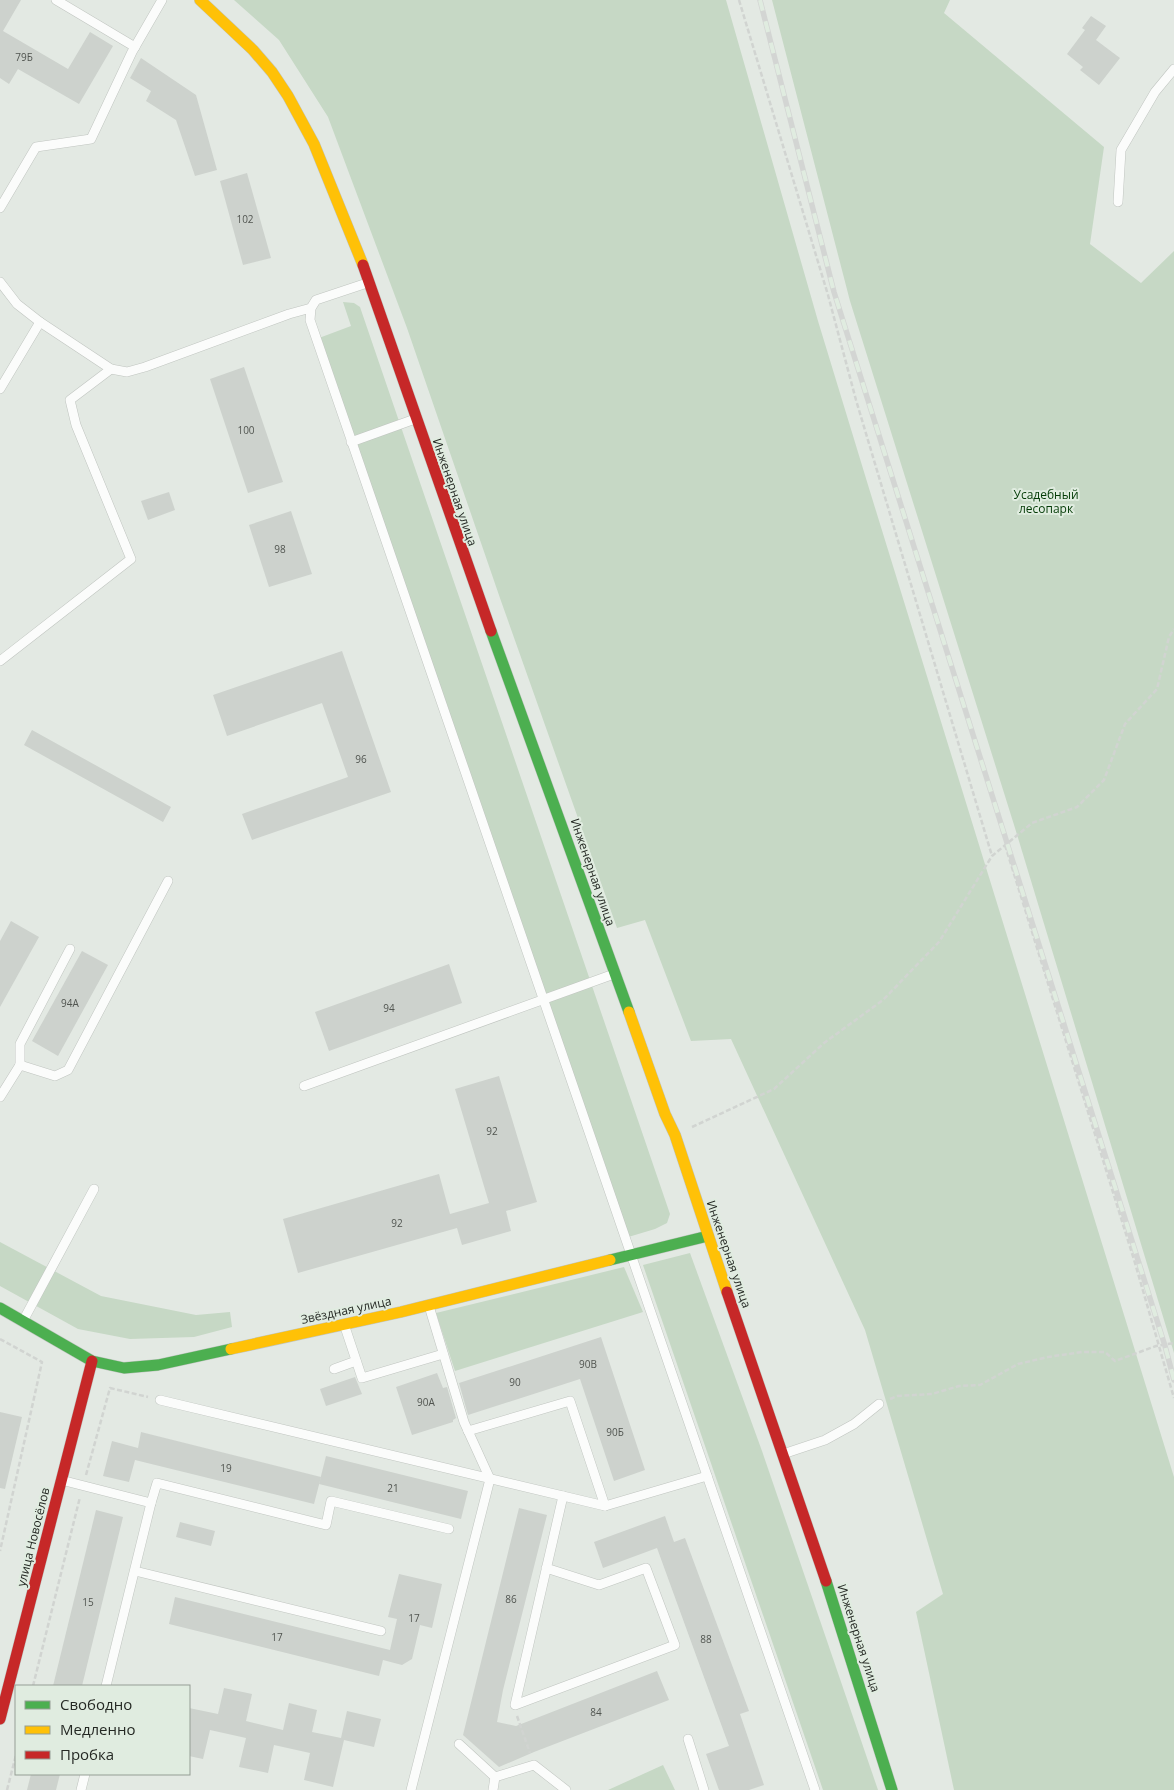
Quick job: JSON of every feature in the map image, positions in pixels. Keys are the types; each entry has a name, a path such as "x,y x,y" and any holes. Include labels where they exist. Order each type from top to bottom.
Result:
{"main road":[{"name":"Инженерная улица","path":"200,0 253,50 288,96 314,144 356,245 468,572 569,844 664,1114 675,1135 834,1605 892,1790"},
{"name":"Звёздная улица","path":"0,1308 92,1361 124,1368 158,1365 428,1305 708,1236"},
{"name":"улица Новосёлов","path":"0,1719 92,1361"}],"lane":[{"path":"56,0 135,47"},
{"path":"0,208 36,147 90,139 114,86 162,0"},
{"path":"1118,202 1122,150 1155,92 1174,69"},
{"path":"0,282 17,304 40,322 111,369 127,372 146,367 289,314 311,308"},
{"path":"368,283 316,300 311,308 310,320 815,1790"},
{"path":"0,389 40,322"},
{"path":"0,661 131,560 76,426 70,400 111,369"},
{"path":"351,442 415,419"},
{"path":"20,1065 55,1076 68,1070 168,881"},
{"path":"0,1097 20,1065 20,1044 70,949"},
{"path":"304,1086 614,974"},
{"path":"22,1321 94,1189"},
{"path":"411,1790 490,1479 468,1431 428,1305"},
{"path":"344,1324 362,1378 444,1354"},
{"path":"334,1369 356,1361"},
{"path":"160,1400 605,1506 707,1476"},
{"path":"468,1431 570,1401 605,1506"},
{"path":"783,1454 825,1440 854,1424 879,1404"},
{"path":"61,1480 151,1503"},
{"path":"106,1685 157,1484 326,1525 331,1501 449,1529"},
{"path":"515,1705 563,1496"},
{"path":"515,1705 675,1645 646,1568 599,1585 546,1568"},
{"path":"134,1571 381,1631"},
{"path":"688,1739 704,1790"},
{"path":"459,1744 495,1777"},
{"path":"495,1777 534,1765 566,1790"},
{"path":"81,1790 85,1775"},
{"path":"493,1790 495,1777"}],"path":[{"path":"739,0 828,295 859,410 992,856"},
{"path":"675,1135 774,1090 824,1043 883,1000 939,942 992,856 1032,823 1077,807 1104,780 1125,724 1157,689 1169,637 1174,629"},
{"path":"1005,845 1160,1345 1174,1398"},
{"path":"0,1339 42,1362 0,1551"},
{"path":"879,1404 897,1396 932,1394 959,1386 980,1385 1018,1364 1048,1357 1082,1352 1105,1352 1115,1361 1160,1345 1174,1343"},
{"path":"33,1685 83,1486 110,1388 160,1400"},
{"path":"515,1705 534,1765"},
{"path":"8,1790 15,1759"}],"green space":[{"path":"234,0 726,0 818,321 1174,1477 1174,1790 954,1790 916,1612 943,1594 865,1330 731,1039 691,1041 645,920 617,928 407,328 328,117 279,40"},
{"name":"Усадебный лесопарк","path":"772,0 950,0 944,13 1104,147 1090,244 1141,283 1174,251 1174,1353 1015,828 850,301"},
{"path":"343,302 354,303 360,307 670,1214 667,1223 655,1229 625,1238 319,338 351,326"},
{"path":"0,1242 101,1296 196,1315 230,1312 232,1327 194,1337 130,1339 78,1329 0,1286"},
{"path":"690,1253 762,1451 878,1790 823,1790 643,1265"},
{"path":"624,1267 643,1312 455,1371 436,1313"},
{"path":"663,1765 675,1790 608,1790"}],"building":[{"path":"0,0 21,0 3,31 68,69 90,32 113,46 79,104 18,69 9,84 0,78"},
{"path":"1091,16 1106,26 1096,40 1120,58 1099,85 1080,70 1083,67 1067,54 1085,30 1082,28"},
{"path":"141,58 196,95 217,170 195,176 176,120 146,101 151,91 130,78"},
{"path":"247,173 271,258 243,265 220,181"},
{"path":"244,367 283,482 248,493 210,379"},
{"path":"169,492 175,510 148,520 141,501"},
{"path":"291,511 312,574 269,587 249,525"},
{"path":"342,651 391,792 252,840 242,814 348,777 322,703 227,736 213,695"},
{"path":"32,730 171,807 163,822 24,745"},
{"path":"11,921 39,937 0,1007 0,941"},
{"path":"82,951 108,965 58,1056 32,1041"},
{"path":"449,964 462,1003 329,1051 315,1012"},
{"path":"499,1076 537,1202 506,1211 511,1231 462,1245 457,1228 298,1273 283,1219 439,1174 450,1214 489,1203 455,1089"},
{"path":"601,1337 645,1470 614,1481 580,1379 468,1415 459,1383"},
{"path":"437,1373 443,1388 447,1387 456,1418 453,1422 412,1435 396,1387"},
{"path":"355,1377 362,1394 326,1406 320,1389"},
{"path":"0,1412 22,1417 5,1489 0,1488"},
{"path":"141,1432 321,1477 314,1504 135,1460 129,1482 103,1476 112,1441 138,1448"},
{"path":"326,1456 468,1491 461,1519 319,1484"},
{"path":"519,1508 547,1515 503,1690 497,1722 516,1726 657,1671 669,1700 499,1767 463,1735"},
{"path":"96,1510 123,1517 82,1685 53,1685"},
{"path":"665,1516 674,1542 685,1538 749,1711 740,1714 764,1785 749,1790 719,1790 706,1754 729,1746 657,1548 603,1568 594,1542"},
{"path":"180,1522 215,1531 211,1546 176,1537"},
{"path":"399,1574 442,1584 432,1628 420,1625 412,1659 402,1665 383,1660 379,1676 169,1624 175,1597 390,1650 397,1619 388,1617"},
{"path":"224,1688 252,1694 246,1721 283,1730 289,1703 317,1710 312,1732 341,1738 347,1711 381,1719 374,1747 344,1740 333,1787 304,1780 310,1753 274,1745 268,1773 239,1767 246,1738 210,1730 203,1759 190,1756 190,1708 218,1714"},
{"path":"31,1775 60,1775 56,1790 27,1790"}],"railway":[{"path":"760,0 834,292 1165,1346 1174,1380"}],"traffic: fast":[{"path":"491,631 629,1012"},
{"path":"610,1260 708,1236"},
{"path":"0,1308 92,1361 124,1368 158,1365 231,1349"},
{"path":"826,1581 892,1790"}],"traffic: slow":[{"path":"200,0 253,50 272,72 288,96 314,144 363,265"},
{"path":"629,1012 665,1114 675,1135 727,1292"},
{"path":"231,1349 401,1312 610,1260"}],"traffic: jam":[{"path":"363,265 491,631"},
{"path":"727,1292 826,1581"},
{"path":"0,1719 92,1361"}]}
